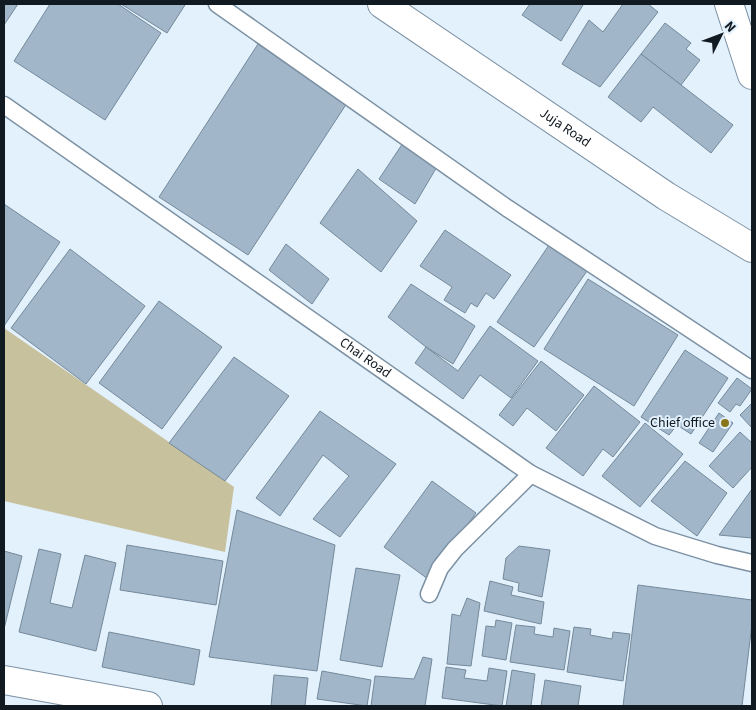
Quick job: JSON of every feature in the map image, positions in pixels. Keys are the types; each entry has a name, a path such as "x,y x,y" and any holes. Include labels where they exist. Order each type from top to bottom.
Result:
{"main road":[{"name":"Juja Road","path":"382,4 666,196 752,248"},
{"path":"729,4 752,75"},
{"path":"4,680 148,706"}],"lane":[{"path":"217,4 507,208 752,370"},
{"name":"Chai Road","path":"4,105 531,474 655,536 717,556 752,563"},
{"path":"429,594 440,568 455,549 531,474"}],"shaded area":[{"path":"4,328 234,487 225,552 4,501"}],"building":[{"path":"4,4 18,4 4,25"},
{"path":"50,4 118,4 161,33 105,120 14,61"},
{"path":"121,4 182,4 185,5 167,33"},
{"path":"530,4 583,5 561,41 522,15"},
{"path":"623,4 648,4 658,12 600,87 562,64 589,20 603,32"},
{"path":"665,23 691,43 686,49 700,60 681,85 641,54"},
{"path":"258,44 347,103 248,255 159,197"},
{"path":"641,54 733,125 711,153 653,107 641,122 608,97"},
{"path":"403,143 438,165 415,204 379,179"},
{"path":"358,169 417,221 381,272 320,223"},
{"path":"4,204 60,242 4,326"},
{"path":"445,230 511,275 494,299 486,293 477,307 471,303 465,313 444,300 452,287 420,266"},
{"path":"286,244 329,279 312,304 269,270"},
{"path":"549,245 587,271 534,347 497,322"},
{"path":"70,249 145,306 86,384 11,328"},
{"path":"588,279 678,335 634,406 544,349"},
{"path":"411,284 475,326 453,364 426,347 388,317"},
{"path":"159,301 222,347 162,429 99,383"},
{"path":"490,326 538,361 511,398 480,375 463,399 415,363 426,347 458,371"},
{"path":"685,350 728,378 691,434 677,425 669,435 641,417"},
{"path":"234,357 289,396 225,481 169,443"},
{"path":"541,361 584,395 556,431 527,408 513,426 499,415"},
{"path":"737,378 752,389 740,406 736,404 730,412 718,403"},
{"path":"594,386 640,422 613,457 603,449 583,476 546,448"},
{"path":"752,403 752,428 740,415"},
{"path":"320,411 396,464 340,537 313,519 349,476 323,455 280,516 256,498"},
{"path":"719,413 733,423 713,452 699,443"},
{"path":"645,423 683,454 640,507 602,476"},
{"path":"740,432 752,443 752,467 733,488 709,466"},
{"path":"685,461 727,493 697,536 651,501"},
{"path":"432,481 476,513 428,579 384,547"},
{"path":"752,489 752,538 719,535"},
{"path":"237,510 335,545 317,671 209,657"},
{"path":"127,545 223,561 216,605 120,590"},
{"path":"519,546 550,550 542,597 518,591 519,583 503,579 506,558"},
{"path":"39,549 61,554 50,603 72,608 85,555 116,563 96,651 19,632"},
{"path":"4,551 22,556 4,629"},
{"path":"356,568 400,575 382,667 340,660"},
{"path":"490,581 513,587 511,595 544,602 541,624 484,611"},
{"path":"638,585 752,600 752,624 742,706 623,706"},
{"path":"467,598 480,603 471,666 447,664 452,614 460,616"},
{"path":"496,620 512,623 506,660 482,656 486,626 495,627"},
{"path":"516,625 535,627 534,634 553,637 554,628 570,631 564,670 510,662"},
{"path":"574,627 591,629 590,635 612,639 613,632 630,634 623,681 567,672"},
{"path":"109,632 200,650 194,685 102,667"},
{"path":"423,657 432,659 425,706 371,706 375,676 414,679"},
{"path":"446,667 466,670 464,678 487,681 489,668 507,671 502,706 442,698"},
{"path":"512,670 535,674 531,706 506,706"},
{"path":"322,671 371,680 367,706 317,699"},
{"path":"274,675 308,678 305,706 271,706"},
{"path":"545,680 581,686 578,706 541,706"}],"place":[{"name":"Chief office","path":"725,423"}]}
